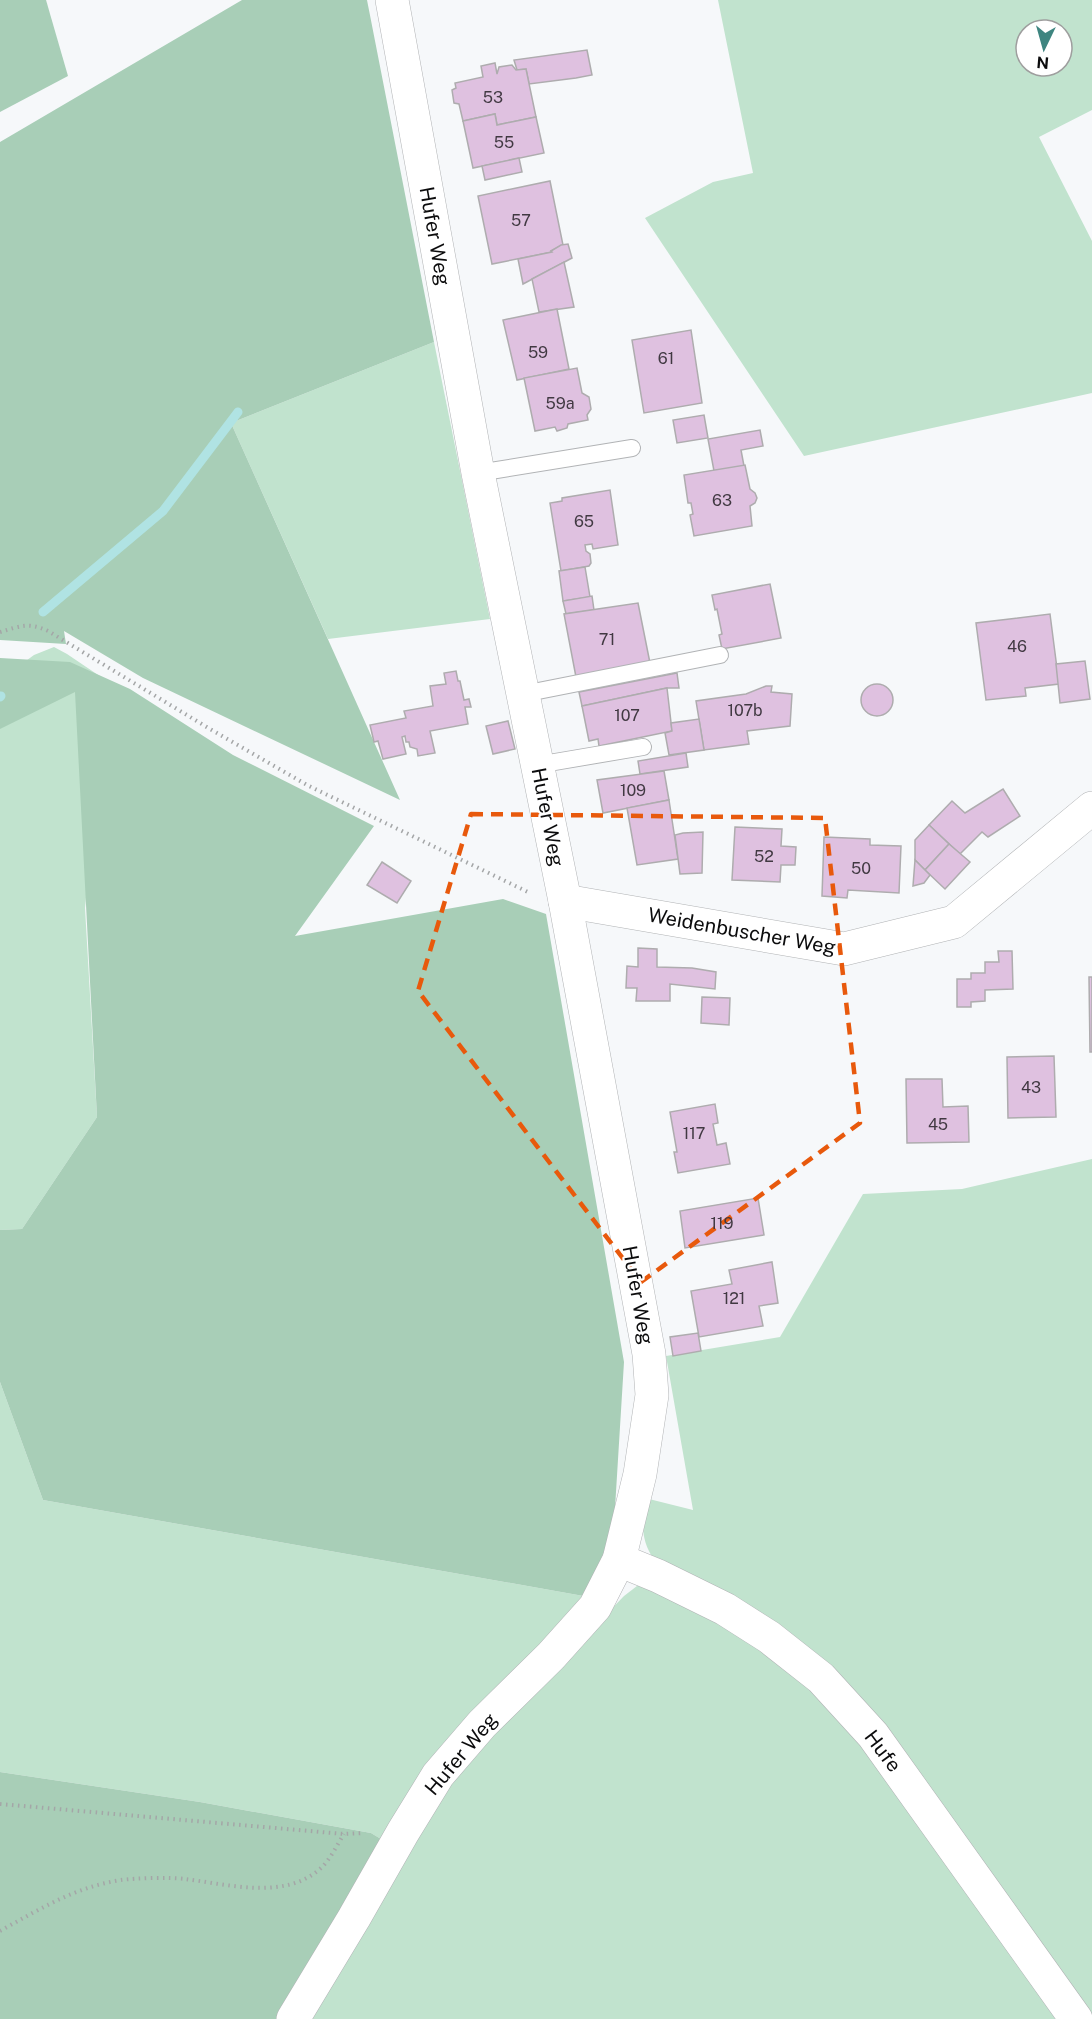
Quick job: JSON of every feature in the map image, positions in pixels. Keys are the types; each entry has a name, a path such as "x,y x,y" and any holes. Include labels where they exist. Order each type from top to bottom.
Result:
{"street":[{"name":"Hufer Weg","path":"293,2019 354,1918 402,1832 438,1775 482,1724 551,1656 596,1607 619,1560 630,1520 644,1452 652,1395 649,1354 565,901 478,473 392,0"},
{"name":"Weidenbuscher Weg","path":"565,901 844,949 954,922 1092,808"},
{"name":"Hufe","path":"619,1560 658,1576 725,1609 769,1637 821,1678 873,1735 1076,2019"}],"lane":[{"path":"478,473 632,448"},
{"path":"523,694 720,655"},
{"path":"537,765 643,747"}],"path":[{"path":"0,632 25,625 38,626 309,786 532,894 565,901"},
{"path":"0,1804 344,1834 402,1832"},
{"path":"0,1931 62,1897 86,1887 122,1880 182,1878 223,1886 272,1888 299,1882 322,1868 344,1834"}],"highlighted area":[{"path":"471,814 825,818 860,1123 641,1282 418,991"}],"green space":[{"path":"0,0 46,0 68,76 0,112"},
{"path":"242,0 367,0 434,342 231,423 400,800 143,678 64,631 66,644 0,640 0,142"},
{"path":"718,0 1092,0 1092,110 1039,137 1092,241 1092,393 804,456 645,218 713,182 753,173"},
{"path":"434,342 490,619 328,639 231,423"},
{"path":"54,647 107,681 85,908 97,1117 22,1229 0,1230 0,680 34,655"},
{"path":"0,658 70,662 130,689 233,755 374,826 295,936 503,899 546,914 624,1362 615,1508 607,1548 589,1597 43,1500 0,1382 0,1230 22,1229 97,1117 75,692 0,729"},
{"path":"1092,1159 1092,2019 895,1753 655,1561 644,1538 643,1523 645,1498 693,1510 666,1356 780,1337 863,1194 962,1189"},
{"path":"0,1382 43,1500 589,1597 386,1842 371,1833 200,1802 0,1772"},
{"path":"637,1586 661,1586 818,1688 1066,2019 306,2019 464,1762 624,1596"},
{"path":"0,1772 200,1802 371,1833 386,1842 280,2019 0,2019"}],"building":[{"path":"587,50 592,75 576,78 529,84 526,69 517,70 514,60"},
{"path":"495,63 497,74 499,67 512,65 516,70 526,69 536,117 497,125 495,114 463,121 459,104 454,103 452,90 456,88 455,83 483,77 481,66"},
{"path":"495,114 497,125 536,117 544,153 473,168 463,121"},
{"path":"519,158 522,172 485,180 482,166"},
{"path":"550,181 563,245 552,252 492,264 478,196"},
{"path":"568,244 572,258 523,284 518,259 552,252 561,245"},
{"path":"564,262 574,307 539,312 532,279"},
{"path":"557,309 569,369 517,380 503,320"},
{"path":"691,330 702,403 644,413 632,340"},
{"path":"577,368 582,393 589,397 591,409 587,415 588,420 568,424 567,428 557,431 555,427 535,431 524,378"},
{"path":"704,415 708,438 677,443 673,420"},
{"path":"760,430 763,446 741,450 744,466 714,471 708,439"},
{"path":"745,465 750,489 757,498 750,506 752,526 694,536 690,515 693,514 691,503 688,503 684,475"},
{"path":"610,490 618,545 593,549 592,544 585,545 586,551 590,554 589,566 561,571 550,503 562,501 562,498"},
{"path":"585,567 590,597 563,601 559,571"},
{"path":"770,584 781,638 722,649 719,635 722,634 712,595"},
{"path":"592,596 594,610 566,614 563,601"},
{"path":"638,603 650,663 576,677 564,614"},
{"path":"1050,614 1059,684 1025,688 1026,696 986,700 976,623"},
{"path":"1085,661 1090,699 1060,703 1056,664"},
{"path":"456,671 464,700 469,699 471,707 465,707 468,724 430,731 435,753 418,756 417,749 410,747 405,736 402,737 406,754 383,759 378,741 374,742 370,725 406,718 404,711 433,706 430,686 446,684 444,673"},
{"path":"677,673 679,688 667,688 582,706 579,692"},
{"path":"877,684 888,689 893,700 888,711 877,716 866,711 861,700 866,689"},
{"path":"772,686 771,692 792,694 790,726 747,731 749,744 704,750 696,701 746,694"},
{"path":"667,688 672,731 599,746 598,739 589,741 582,706"},
{"path":"699,719 704,750 669,755 665,733 672,731 671,723"},
{"path":"508,721 515,749 493,754 486,726"},
{"path":"686,753 688,767 640,774 638,761"},
{"path":"664,771 669,800 603,813 597,780"},
{"path":"1003,789 1020,816 988,837 982,832 960,854 929,825 952,801 965,813"},
{"path":"669,800 678,859 637,865 627,808"},
{"path":"929,825 949,844 925,870 915,860 915,840"},
{"path":"735,827 782,829 781,846 796,847 795,865 781,865 780,882 732,880"},
{"path":"703,832 702,873 680,874 675,835"},
{"path":"824,837 870,839 870,845 901,846 899,893 848,890 847,898 822,896"},
{"path":"949,844 970,862 945,889 925,870"},
{"path":"915,860 930,875 924,883 913,886"},
{"path":"382,862 411,881 397,903 367,885"},
{"path":"638,948 657,949 657,967 692,968 716,972 715,989 670,984 670,1001 636,1001 637,988 626,988 627,966 638,967"},
{"path":"998,951 1012,951 1013,989 985,990 985,1001 971,1002 971,1007 957,1007 957,979 971,979 971,973 985,973 985,962 999,962"},
{"path":"1089,977 1092,977 1092,1052 1090,1052"},
{"path":"702,997 730,998 729,1025 701,1023"},
{"path":"1054,1056 1056,1117 1008,1118 1007,1057"},
{"path":"906,1079 942,1079 943,1107 968,1106 969,1142 907,1143"},
{"path":"715,1104 718,1123 713,1124 717,1145 726,1143 730,1164 678,1173 670,1112"},
{"path":"758,1198 764,1235 685,1248 680,1211"},
{"path":"772,1262 778,1303 759,1306 763,1326 699,1337 691,1291 732,1284 729,1270"},
{"path":"698,1333 701,1351 673,1356 670,1337"}],"waterway":[{"path":"43,612 163,511 238,412"}]}
